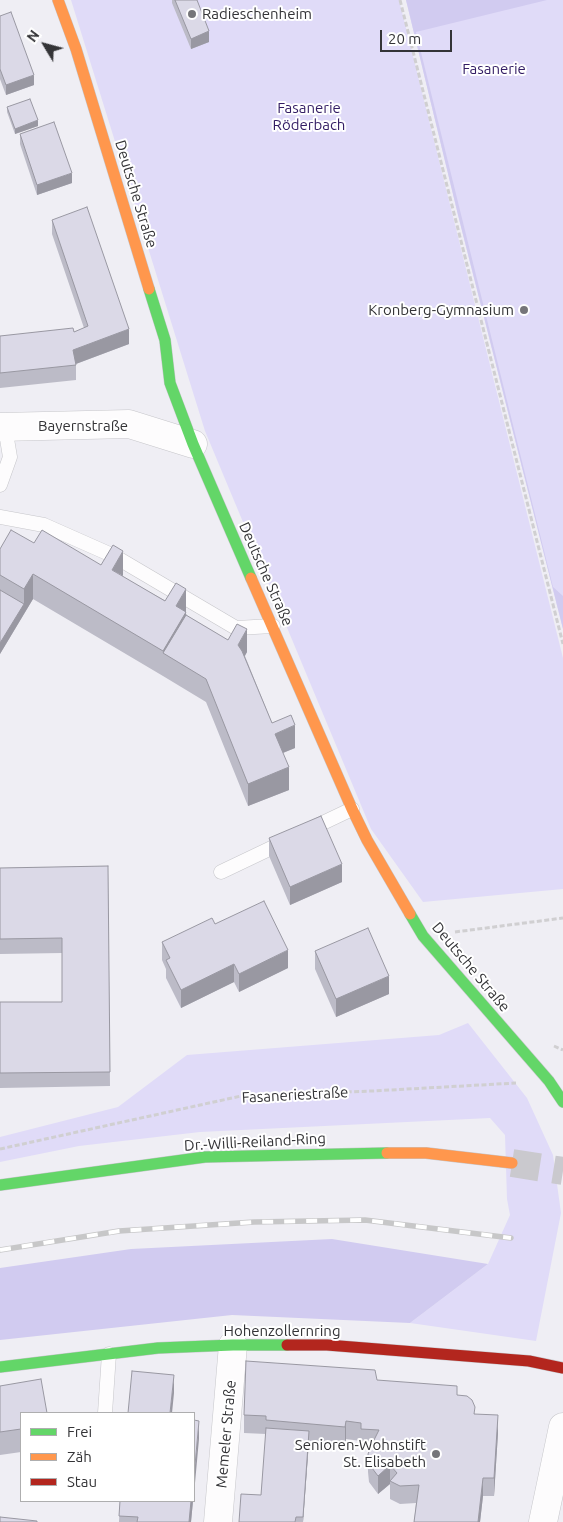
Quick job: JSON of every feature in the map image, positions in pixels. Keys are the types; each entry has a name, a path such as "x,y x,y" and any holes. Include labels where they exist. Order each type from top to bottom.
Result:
{"main road":[{"name":"Deutsche Straße","path":"58,0 76,49 165,340 170,383 193,444 352,809 367,840 424,936 558,1085"},
{"name":"Dr.-Willi-Reiland-Ring","path":"0,1185 205,1157 426,1153 512,1163"},
{"name":"Hohenzollernring","path":"0,1367 158,1348 233,1345 327,1345 529,1361 563,1368"}],"street":[{"name":"Bayernstraße","path":"3,427 129,424 193,444"},
{"name":"Memeler Straße","path":"218,1522 233,1345"},
{"path":"543,1522 563,1427"}],"lane":[{"path":"0,485 10,457 3,427"},
{"path":"0,517 44,525 114,556 236,628 273,626"},
{"path":"221,872 352,809"},
{"path":"105,1412 109,1354"}],"path":[{"path":"400,0 563,644"},
{"path":"424,936 563,918"},
{"name":"Fasaneriestraße","path":"0,1149 241,1096 558,1085"}],"green space":[{"name":"Fasanerie Röderbach","path":"71,0 399,0 563,658 563,889 423,902 371,829 205,431"},
{"name":"Fasanerie","path":"406,0 563,0 563,629 458,215"},
{"path":"468,1023 527,1098 553,1155 561,1213 536,1341 410,1323 488,1264 510,1215 507,1199 505,1135 490,1118 200,1132 79,1146 0,1162 0,1137 118,1107 187,1055 439,1035"}],"shaded area":[{"path":"406,0 547,0 416,32 553,587 563,596 563,629 458,215"},
{"path":"332,1239 488,1264 410,1323 232,1315 0,1340 0,1268 131,1249"}],"building":[{"path":"175,0 197,0 209,31 191,39"},
{"path":"11,12 34,75 6,85 0,69 0,16"},
{"path":"30,99 38,120 15,129 7,107"},
{"path":"54,122 72,173 37,185 20,134"},
{"path":"87,207 129,329 73,350 76,365 0,373 0,336 73,328 74,332 88,326 52,220"},
{"path":"11,530 34,543 42,530 101,565 113,545 123,551 112,570 165,601 176,583 186,589 176,606 186,612 163,651 33,574 24,589 0,575 0,549"},
{"path":"0,590 24,604 0,643"},
{"path":"186,615 228,640 237,624 247,629 238,645 272,723 291,715 295,725 275,734 289,767 248,784 206,679 163,653"},
{"path":"321,816 342,864 290,887 269,838"},
{"path":"108,866 110,1072 0,1073 0,1002 62,1002 62,938 0,939 0,868"},
{"path":"264,901 288,950 239,974 234,964 181,990 166,960 170,958 162,942 212,918 215,924"},
{"path":"368,928 389,976 336,999 315,951"},
{"name":"Senioren-Wohnstift St. Elisabeth","path":"246,1361 375,1370 377,1380 457,1386 457,1395 467,1396 472,1400 475,1407 474,1414 498,1415 494,1478 483,1478 478,1522 414,1522 419,1485 400,1486 390,1481 397,1473 390,1465 378,1476 369,1464 368,1454 379,1430 361,1429 361,1423 346,1421 345,1427 266,1420 266,1416 244,1415"},
{"path":"132,1371 174,1375 170,1412 128,1412"},
{"path":"41,1379 47,1412 20,1412 20,1429 0,1432 0,1386"},
{"path":"195,1420 199,1421 195,1465"},
{"name":"Senioren-Wohnstift St. Elisabeth","path":"266,1428 309,1431 303,1517 296,1517 295,1522 239,1522 241,1494 261,1495"},
{"path":"120,1502 191,1502 189,1522 137,1522 138,1517 119,1516"},
{"path":"0,1517 37,1521 37,1522 0,1522"}],"tunnel":[{"path":"512,1163 563,1171"}],"railway":[{"path":"0,1250 119,1231 254,1222 365,1220 511,1238"}],"traffic: fast":[{"path":"149,289 165,340 170,383 193,444 251,578"},
{"path":"410,914 423,936 549,1081 563,1102"},
{"path":"0,1185 205,1157 387,1153"},
{"path":"0,1367 158,1348 287,1345"}],"traffic: slow":[{"path":"58,0 76,49 149,289"},
{"path":"251,578 352,809 367,840 410,914"},
{"path":"387,1153 426,1153 512,1163"}],"traffic: jam":[{"path":"287,1345 327,1345 529,1361 563,1368"}],"place":[{"name":"Radieschenheim","path":"192,14"},
{"name":"Kronberg-Gymnasium","path":"524,310"},
{"name":"Senioren-Wohnstift St. Elisabeth","path":"436,1454"}]}
